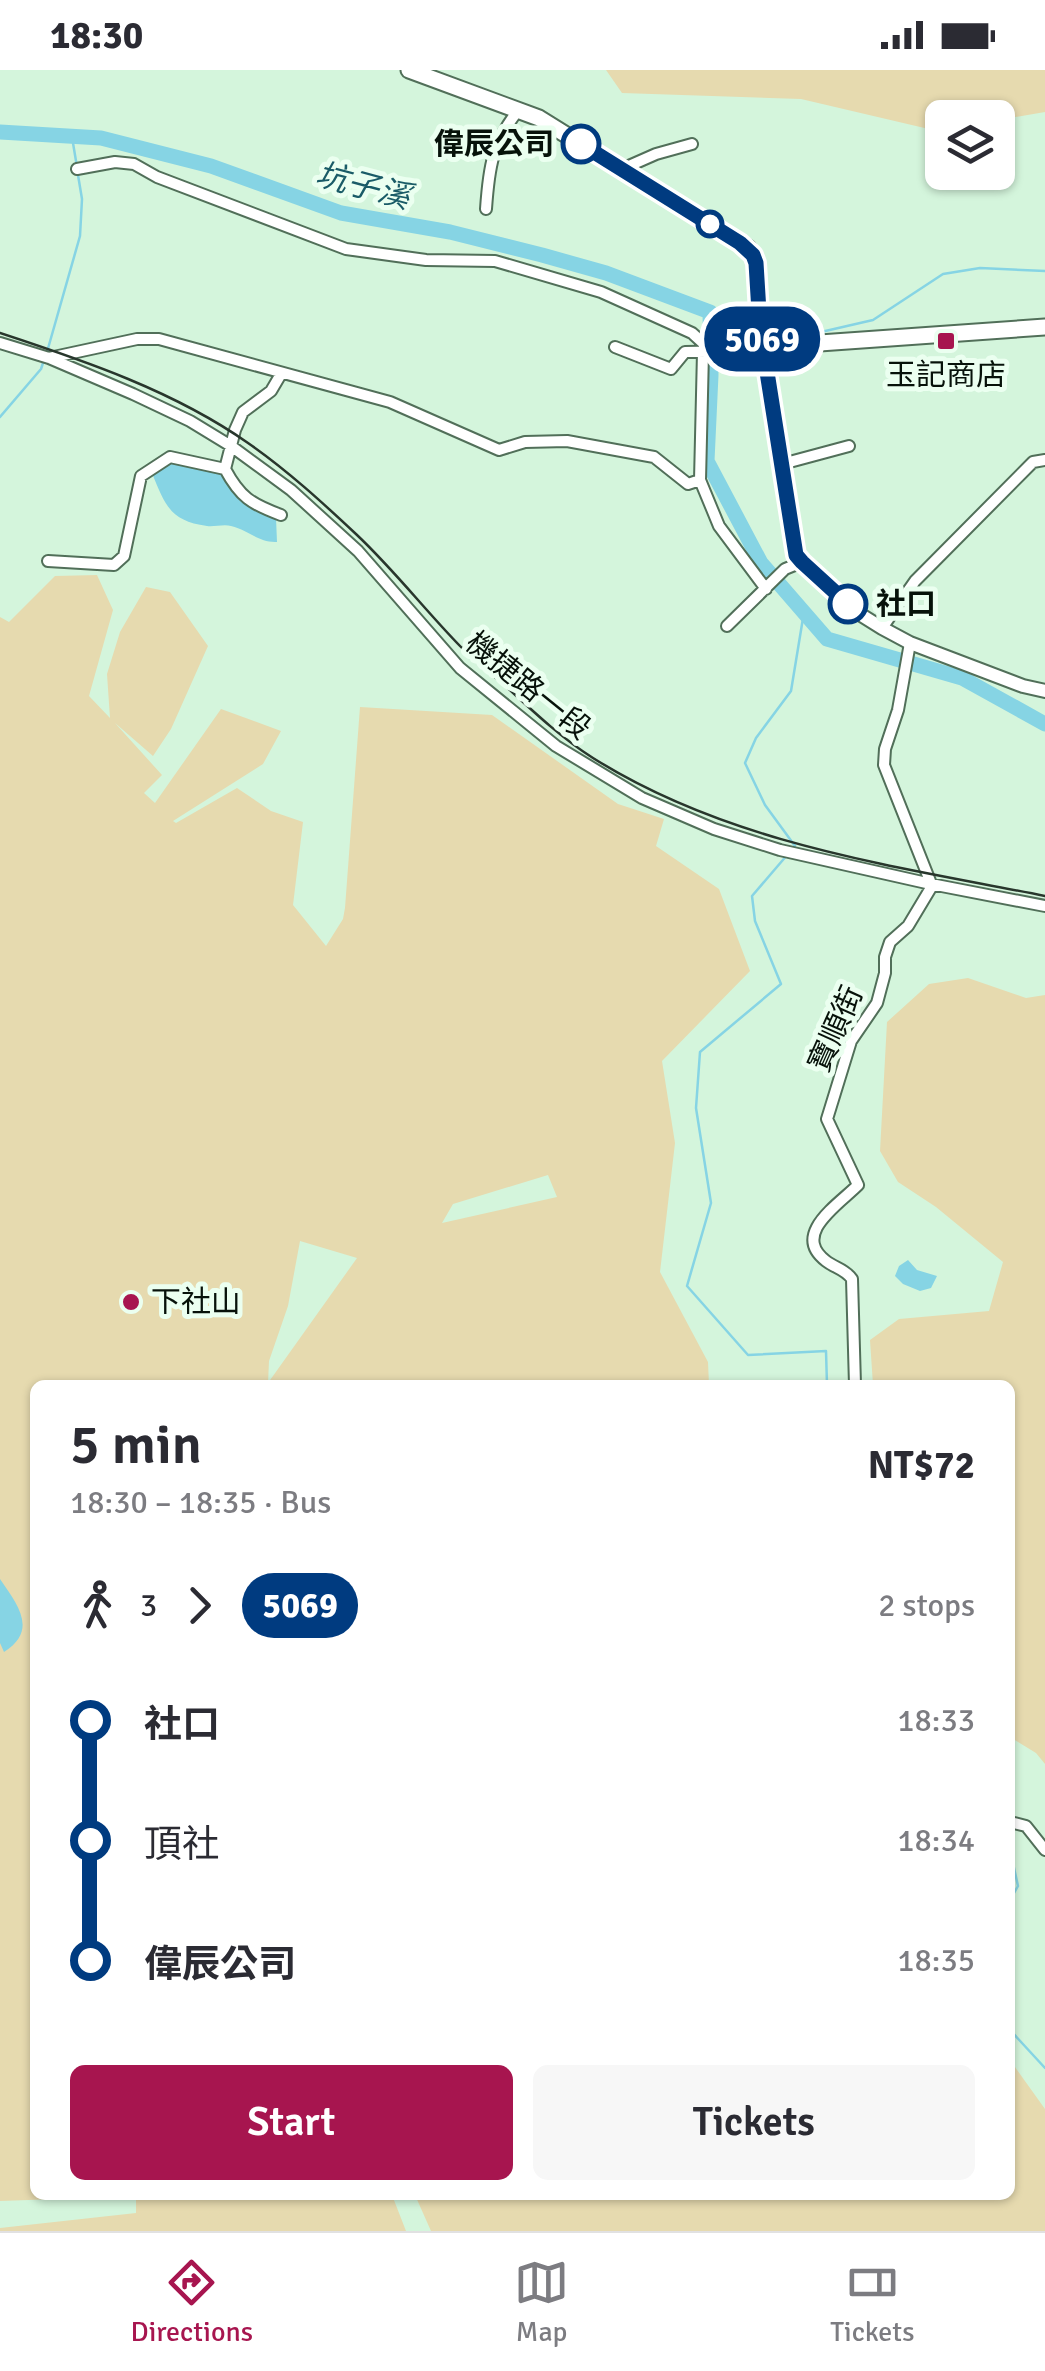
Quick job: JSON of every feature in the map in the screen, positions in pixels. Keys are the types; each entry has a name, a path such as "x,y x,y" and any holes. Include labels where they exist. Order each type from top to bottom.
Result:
{"main road":[{"path":"408,70 539,118 748,248 756,263 763,347 1045,327"}],"street":[{"path":"486,209 495,148 501,132 519,109"},
{"path":"622,169 692,144"},
{"path":"77,168 115,162 134,164 157,177 346,249 426,260 495,261 584,286 692,333 706,352 700,480 719,526 767,587"},
{"path":"45,358 137,340 159,340 390,402 499,450 525,442 567,441 654,457 688,484 700,480"},
{"name":"機捷路一段","path":"0,343 133,394 231,446 291,490 358,551 460,668 556,746 642,798 714,830 790,852 1045,906"},
{"path":"615,347 670,369 685,352 739,352 763,347 796,555 858,613 910,648 1045,691"},
{"path":"281,374 271,391 244,412 225,468 235,488 254,505 281,514"},
{"path":"782,464 849,446"},
{"path":"48,561 114,565 124,556 140,476 170,457 225,468"},
{"path":"882,628 934,560 1033,462 1045,460"},
{"path":"727,626 785,569 802,562"},
{"path":"910,648 884,765 931,884"},
{"name":"寶順街","path":"855,1380 852,1280 848,1272 827,1262 813,1248 812,1237 819,1222 858,1186 827,1120 852,1041 877,1003 890,942 908,926 931,884"},
{"path":"1015,1823 1026,1826 1045,1850"}],"shaded area":[{"path":"606,70 1045,70 1045,112 1015,117 1015,100 925,100 925,128 801,99 622,93"},
{"path":"97,575 113,610 89,696 110,718 107,674 120,632 146,587 170,592 208,646 171,729 153,756 115,723 162,775 144,793 155,803 221,709 281,731 263,764 173,821 176,823 237,788 271,811 303,822 293,905 326,946 343,919 345,908 360,707 492,715 618,804 664,819 656,846 719,889 750,971 662,1061 675,1143 660,1272 708,1362 709,1380 270,1380 357,1258 300,1241 288,1306 269,1361 268,1380 30,1380 30,2200 0,2201 0,617 9,622 55,576","holes":["548,1175 557,1197 442,1223 453,1204"]},
{"path":"968,978 1026,998 1045,995 1045,1764 1015,1740 1015,1380 873,1380 870,1340 899,1319 989,1311 1003,1262 936,1207 898,1182 880,1151 887,1022 929,984"},
{"path":"1015,2067 1045,2109 1045,2231 431,2231 417,2200 1015,2200"},
{"path":"136,2200 394,2200 406,2231 0,2231 136,2213"}],"water":[{"path":"174,462 221,473 243,502 276,518 277,542 231,526 195,524 170,510 152,473"},
{"path":"908,1260 917,1270 937,1276 931,1288 920,1291 895,1276 899,1266"},
{"path":"0,1579 18,1607 23,1626 15,1644 4,1652 0,1643"}],"waterway":[{"name":"坑子溪","path":"0,132 101,138 211,166 341,213 450,232 606,273 710,312 707,461 761,563 827,639 962,678 1045,724"},
{"path":"72,137 77,167"},
{"path":"47,352 80,236 82,199 78,175"},
{"path":"769,319 821,332 873,320 943,274 980,268 1045,271"},
{"path":"710,312 752,313"},
{"path":"0,417 41,369 44,360"},
{"path":"794,848 765,805 745,763 756,738 791,691 804,612"},
{"path":"788,854 752,896 755,921 781,984 700,1052 696,1108 711,1203 687,1286 748,1355 826,1351 827,1380"},
{"path":"1015,1872 1015,1891"},
{"path":"1015,2035 1045,2068"}],"railway":[{"path":"0,333 96,366 159,393 248,443 357,535 460,646 540,718 593,758 645,787 700,811 812,848 1045,896"}],"bus line":[{"name":"5069","path":"581,144 748,248 753,255 760,328 796,555 848,604"}],"place":[{"name":"偉辰公司","path":"581,144"},
{"name":"玉記商店","path":"946,341"},
{"name":"社口","path":"848,604"},
{"name":"下社山","path":"131,1302"}]}
